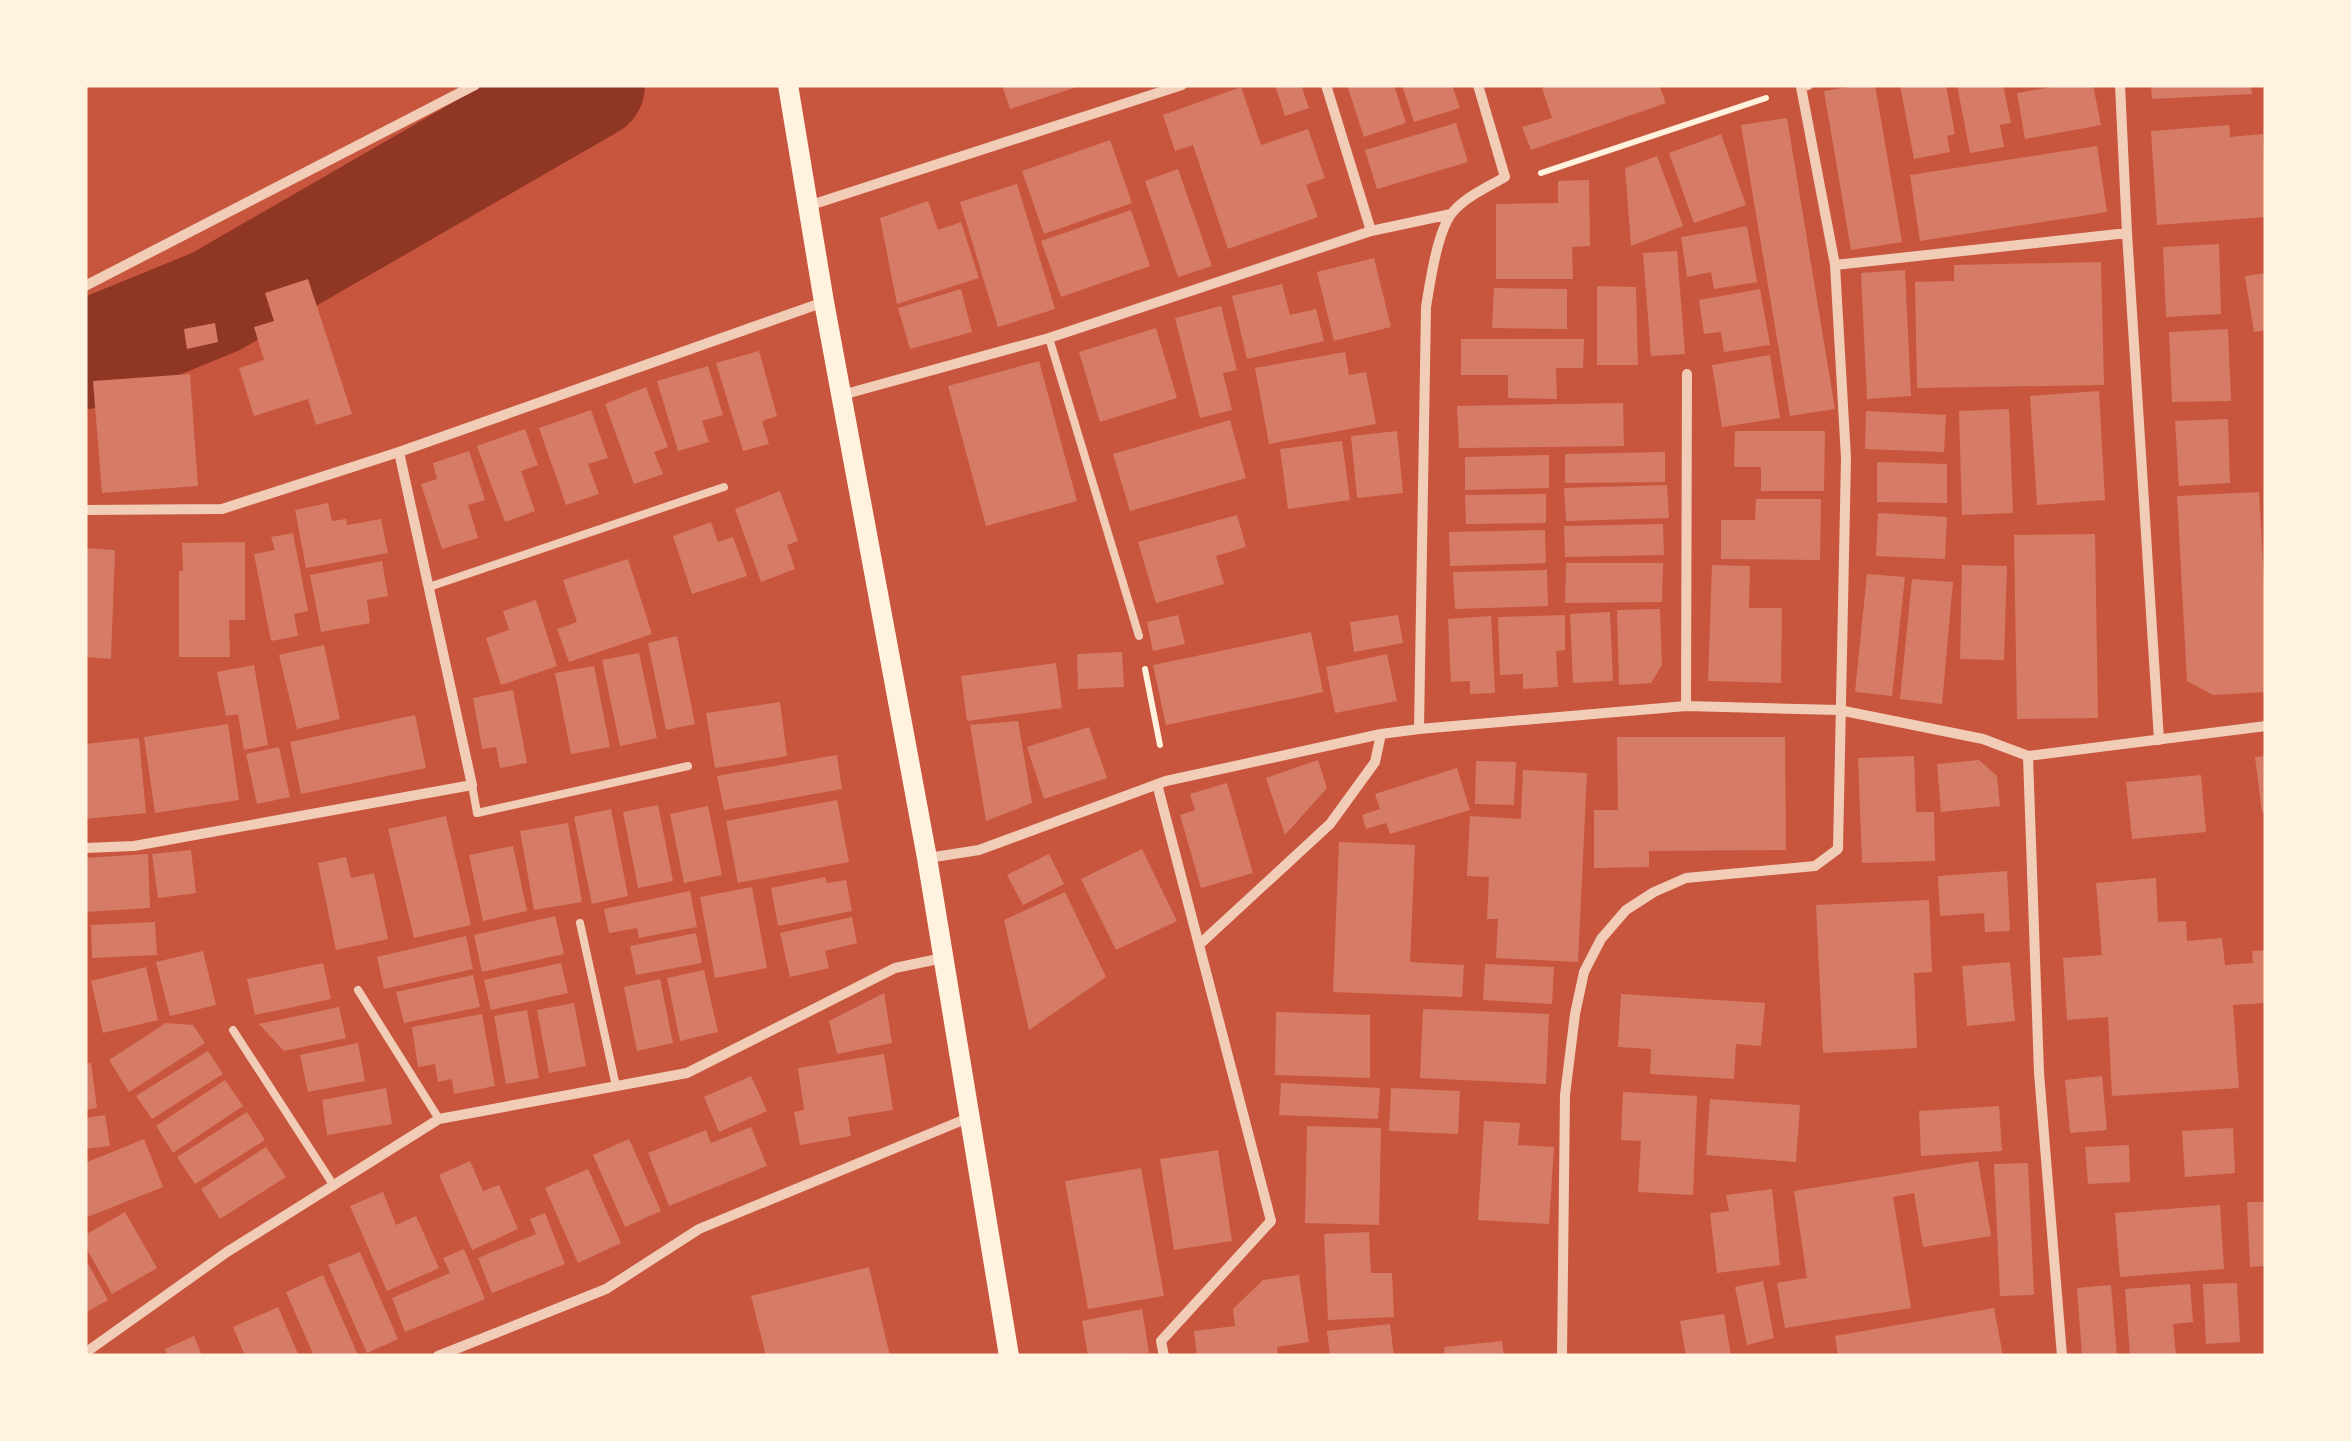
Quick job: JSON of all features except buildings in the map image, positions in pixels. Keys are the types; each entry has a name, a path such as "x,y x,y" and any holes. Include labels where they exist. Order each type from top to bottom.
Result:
{"main road":[{"path":"788,85 927,858 1009,1356"}],"street":[{"path":"85,286 474,85"},
{"path":"808,206 1182,85"},
{"path":"1326,85 1371,230"},
{"path":"842,394 1048,338 1371,230 1450,214 1480,191 1506,178 1478,85"},
{"path":"2120,85 2159,740"},
{"path":"1562,1356 1565,1095 1574,1014 1584,972 1601,939 1626,910 1686,878 1815,866 1838,850 1846,458 1835,265 1804,86"},
{"path":"1419,729 1426,306 1450,214"},
{"path":"1835,265 2126,233"},
{"path":"85,510 222,509 399,452 824,302"},
{"path":"1686,706 1687,374"},
{"path":"85,848 134,846 472,785 399,452"},
{"path":"927,858 979,850 1162,782 1419,729 1686,706 1839,710 1983,739 2028,756 2266,726"},
{"path":"1201,943 1330,824 1375,762 1382,734"},
{"path":"2028,756 2039,1073 2062,1356"},
{"path":"1162,782 1271,1221 1161,1341 1164,1356"},
{"path":"85,1354 228,1252 439,1120 687,1072 895,968 944,958"},
{"path":"438,1356 606,1289 698,1230 968,1118"}],"lane":[{"path":"1048,338 1139,636"},
{"path":"429,587 724,488"},
{"path":"472,785 477,812 688,766"},
{"path":"580,923 616,1086"},
{"path":"358,990 439,1120"},
{"path":"234,1030 334,1186"}],"path":[{"path":"1506,178 1525,178 1804,86"},
{"path":"1139,636 1162,782"}],"waterway":[{"path":"85,355 215,302 591,85"}]}
